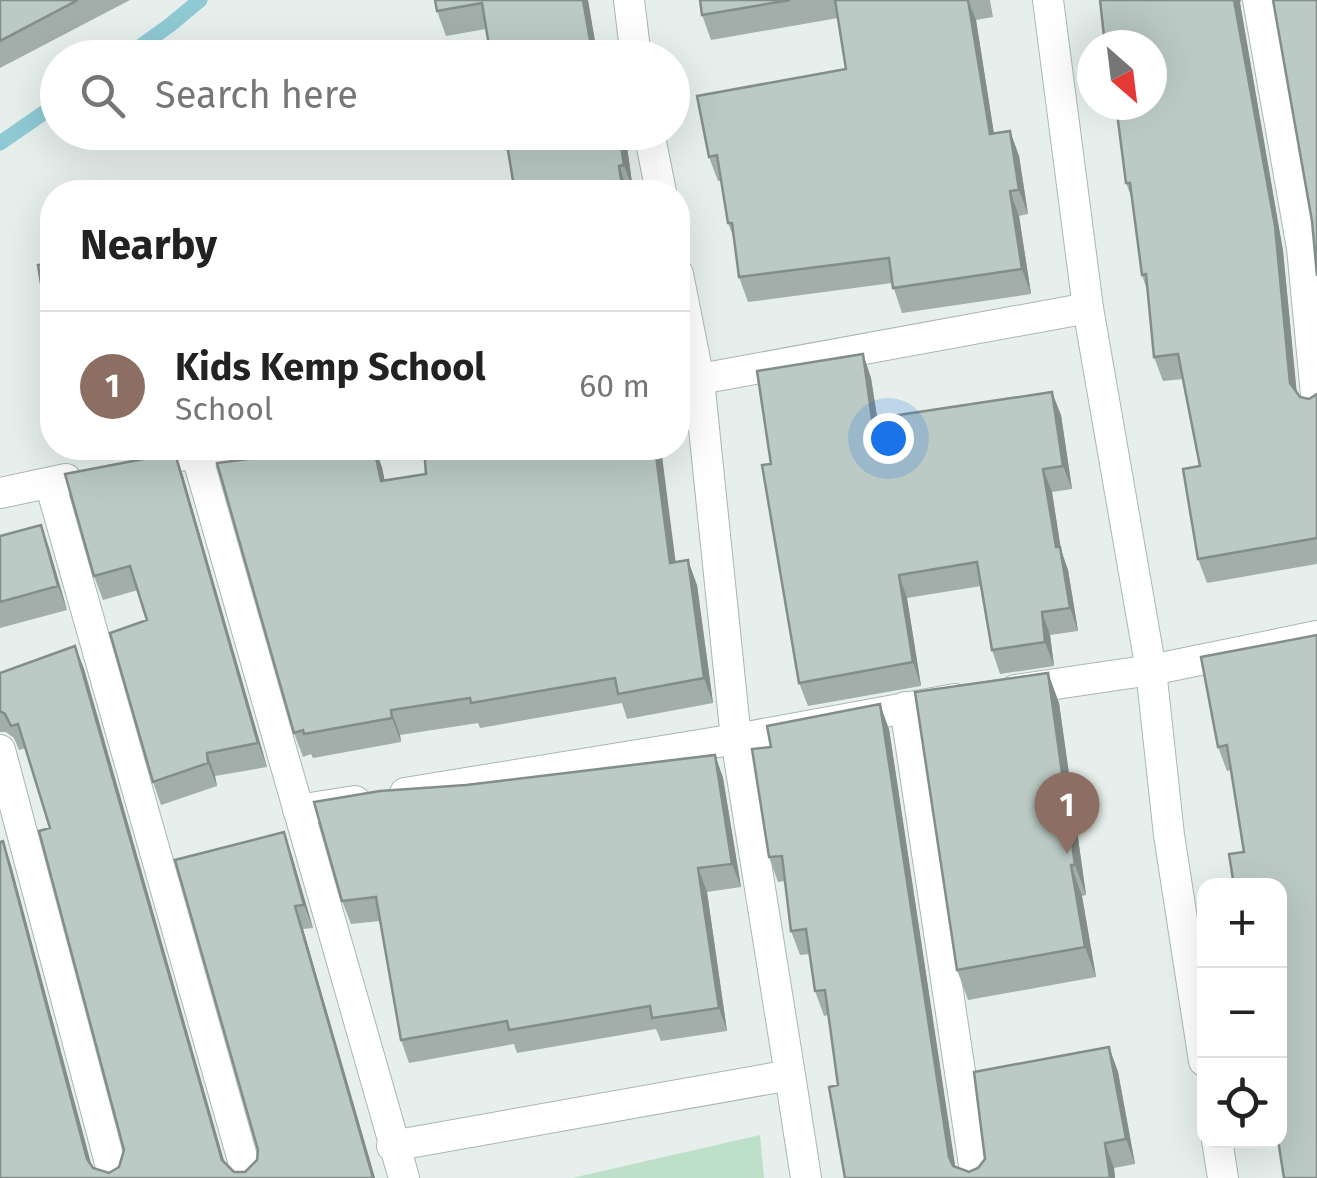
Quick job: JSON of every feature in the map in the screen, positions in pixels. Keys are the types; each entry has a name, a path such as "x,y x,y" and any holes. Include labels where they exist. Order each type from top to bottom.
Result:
{"street":[{"path":"630,0 634,40"},
{"path":"1048,0 1088,308 1151,670 1169,835 1204,1058"},
{"path":"1258,0 1302,248 1317,405"},
{"path":"653,150 659,180"},
{"path":"690,382 1088,308"},
{"path":"690,397 736,739 806,1178"},
{"path":"198,460 404,1178"},
{"path":"0,493 86,475"},
{"path":"50,483 248,1178"},
{"path":"298,810 736,739 904,707 1151,670 1317,636"},
{"path":"904,707 976,1178"},
{"path":"0,750 8,820 114,1178"},
{"path":"392,1146 790,1075"},
{"path":"1218,1148 1223,1178"}],"green space":[{"path":"760,1135 764,1178 572,1178"}],"building":[{"path":"0,0 78,0 0,41"},
{"path":"435,0 583,0 590,40 488,40 482,3 437,11"},
{"path":"700,0 790,0 702,15"},
{"path":"835,0 968,0 990,134 1010,131 1019,190 1010,191 1022,269 893,288 889,258 739,277 717,155 709,157 697,96 846,69"},
{"path":"1100,0 1234,0 1275,226 1290,383 1300,397 1309,399 1317,394 1317,538 1198,559 1183,469 1200,466 1178,354 1154,357 1146,274 1142,275 1118,120 1167,120 1167,30 1103,30"},
{"path":"1273,0 1317,0 1317,276 1312,221"},
{"path":"508,150 622,150 621,180 513,180"},
{"path":"863,354 872,419 1052,392 1063,466 1043,469 1070,608 1042,612 1045,642 992,650 977,562 899,575 913,662 799,683 762,465 771,464 757,371"},
{"path":"138,460 177,460 258,743 207,753 208,763 153,782 110,633 147,620 130,566 94,576 65,474"},
{"path":"377,460 381,481 426,474 425,460 657,460 670,563 688,560 704,678 618,694 615,678 471,703 470,698 391,710 392,718 294,733 217,463"},
{"path":"41,525 58,586 0,602 0,536"},
{"path":"1317,635 1317,1178 1284,1178 1279,1148 1287,1148 1287,878 1233,878 1229,854 1244,852 1227,745 1218,747 1201,657"},
{"path":"75,646 222,1160 234,1172 245,1172 257,1160 258,1150 175,860 284,832 304,905 295,906 373,1178 0,1178 3,841 87,1159 93,1168 109,1173 119,1167 124,1150 39,831 50,828 18,724 11,726 0,711 0,673"},
{"path":"1048,673 1085,947 957,970 915,692"},
{"path":"880,704 953,1166 969,1172 985,1159 974,1072 1109,1047 1126,1139 1105,1143 1110,1178 845,1178 829,1087 838,1085 825,990 815,991 806,929 791,931 782,856 769,857 752,749 771,747 767,726"},
{"path":"715,755 732,864 698,868 719,1008 652,1018 650,1006 509,1030 507,1021 401,1040 376,897 342,901 314,802 380,791 466,785"}],"waterway":[{"path":"149,40 200,0"},
{"path":"0,143 40,115"}],"place":[{"name":"Kids Kemp School","path":"1067,854"}]}
